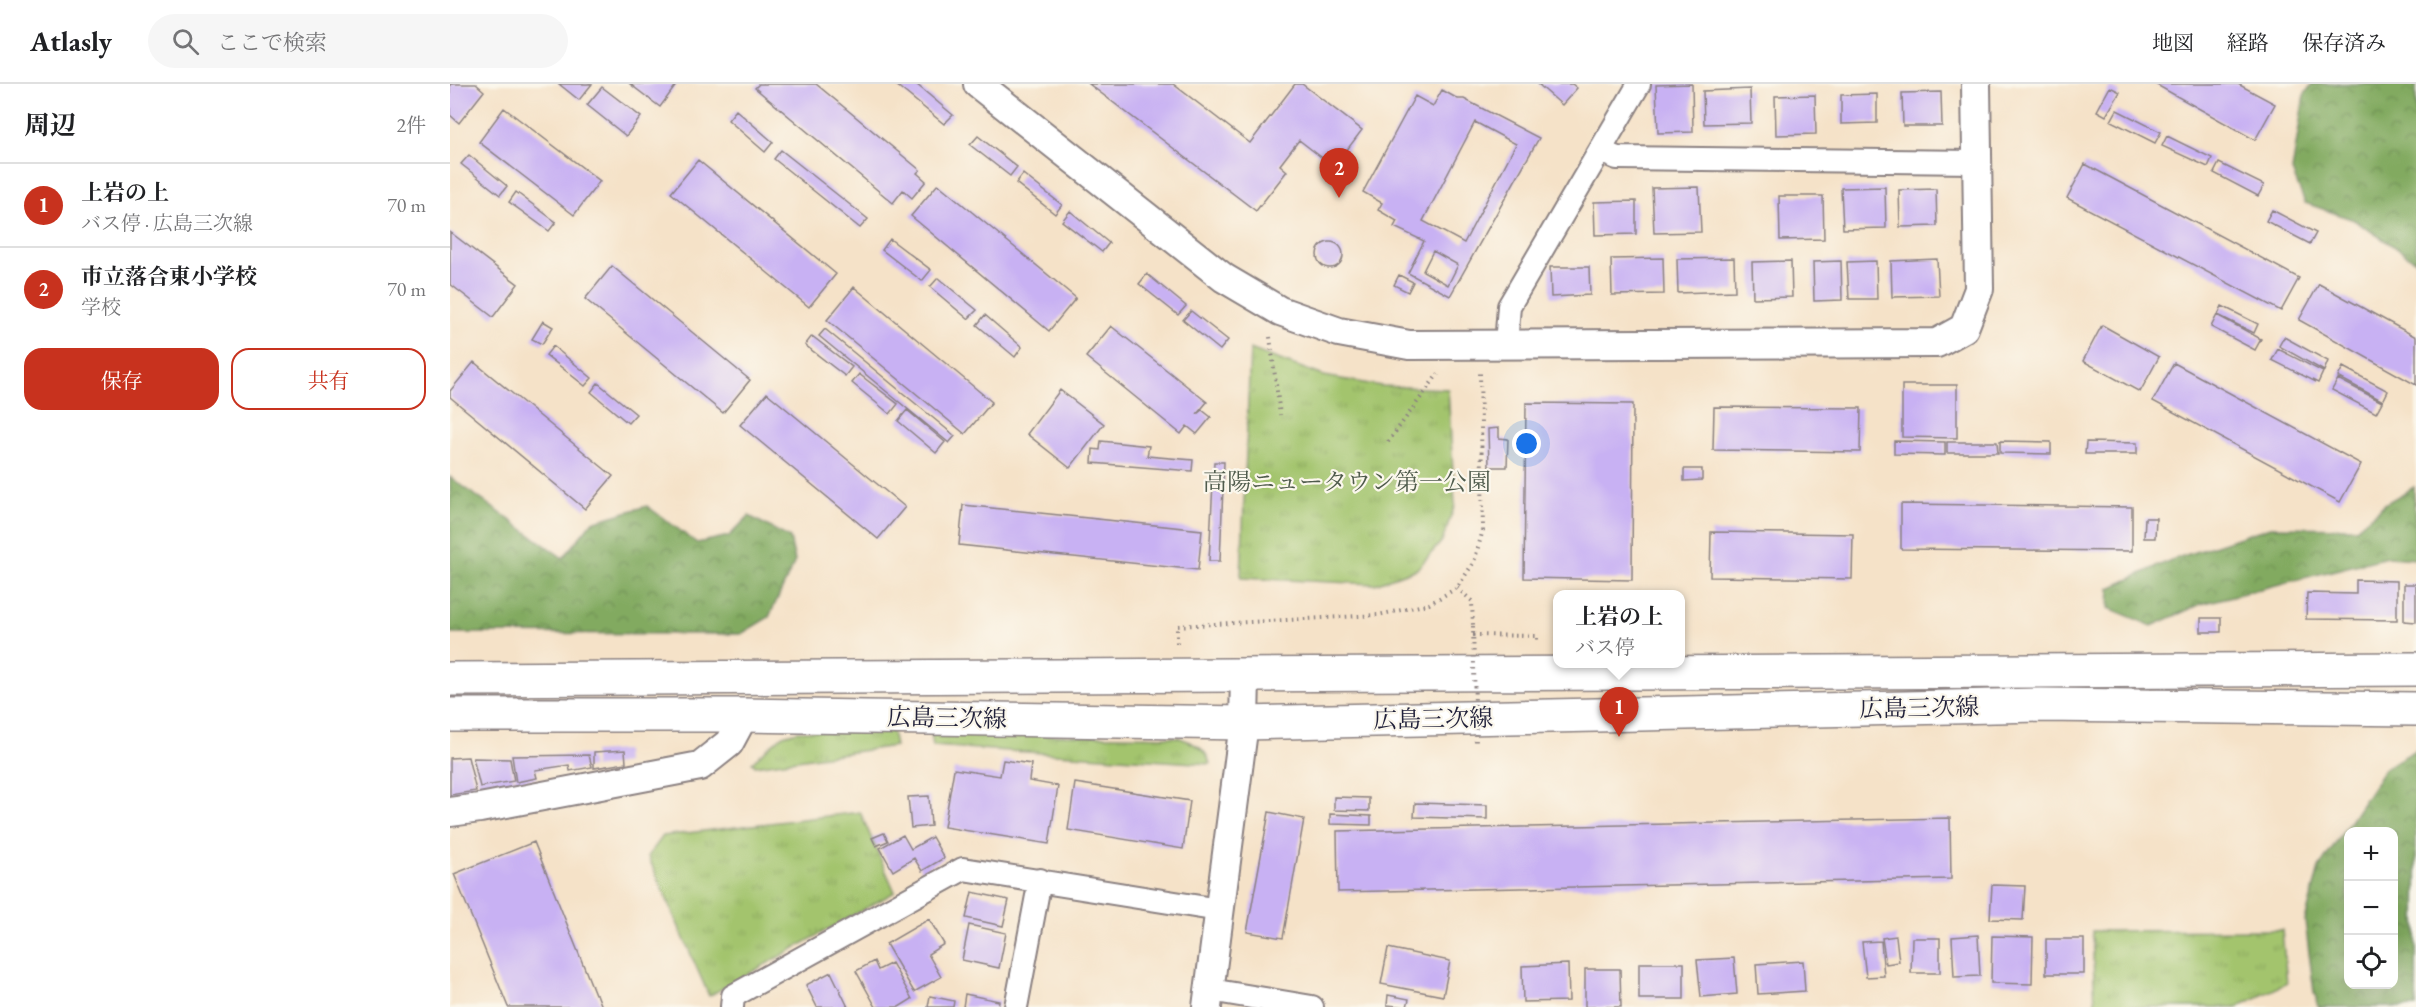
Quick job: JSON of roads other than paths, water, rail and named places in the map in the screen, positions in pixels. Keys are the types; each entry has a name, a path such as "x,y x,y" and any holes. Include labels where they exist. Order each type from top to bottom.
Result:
{"main road":[{"name":"広島三次線","path":"450,679 2416,669"},
{"name":"広島三次線","path":"450,715 744,715 1244,723 2040,705 2416,709"}],"street":[{"path":"978,84 1224,278 1280,311 1339,332 1409,345 1937,343 1964,328 1979,289 1976,84"},
{"path":"1506,345 1509,306 1639,84"},
{"path":"1600,151 1617,159 1977,162"},
{"path":"1245,676 1244,723 1208,998 1312,1007"},
{"path":"450,812 700,766 729,743 744,715"},
{"path":"732,1007 733,996 963,869 1219,910"},
{"path":"1016,1007 1040,880"}],"place":[{"name":"市立落合東小学校","path":"1339,198"},
{"name":"上岩の上","path":"1619,737"}],"park label":[{"name":"高陽ニュータウン第一公園","path":"1347,482"}]}
